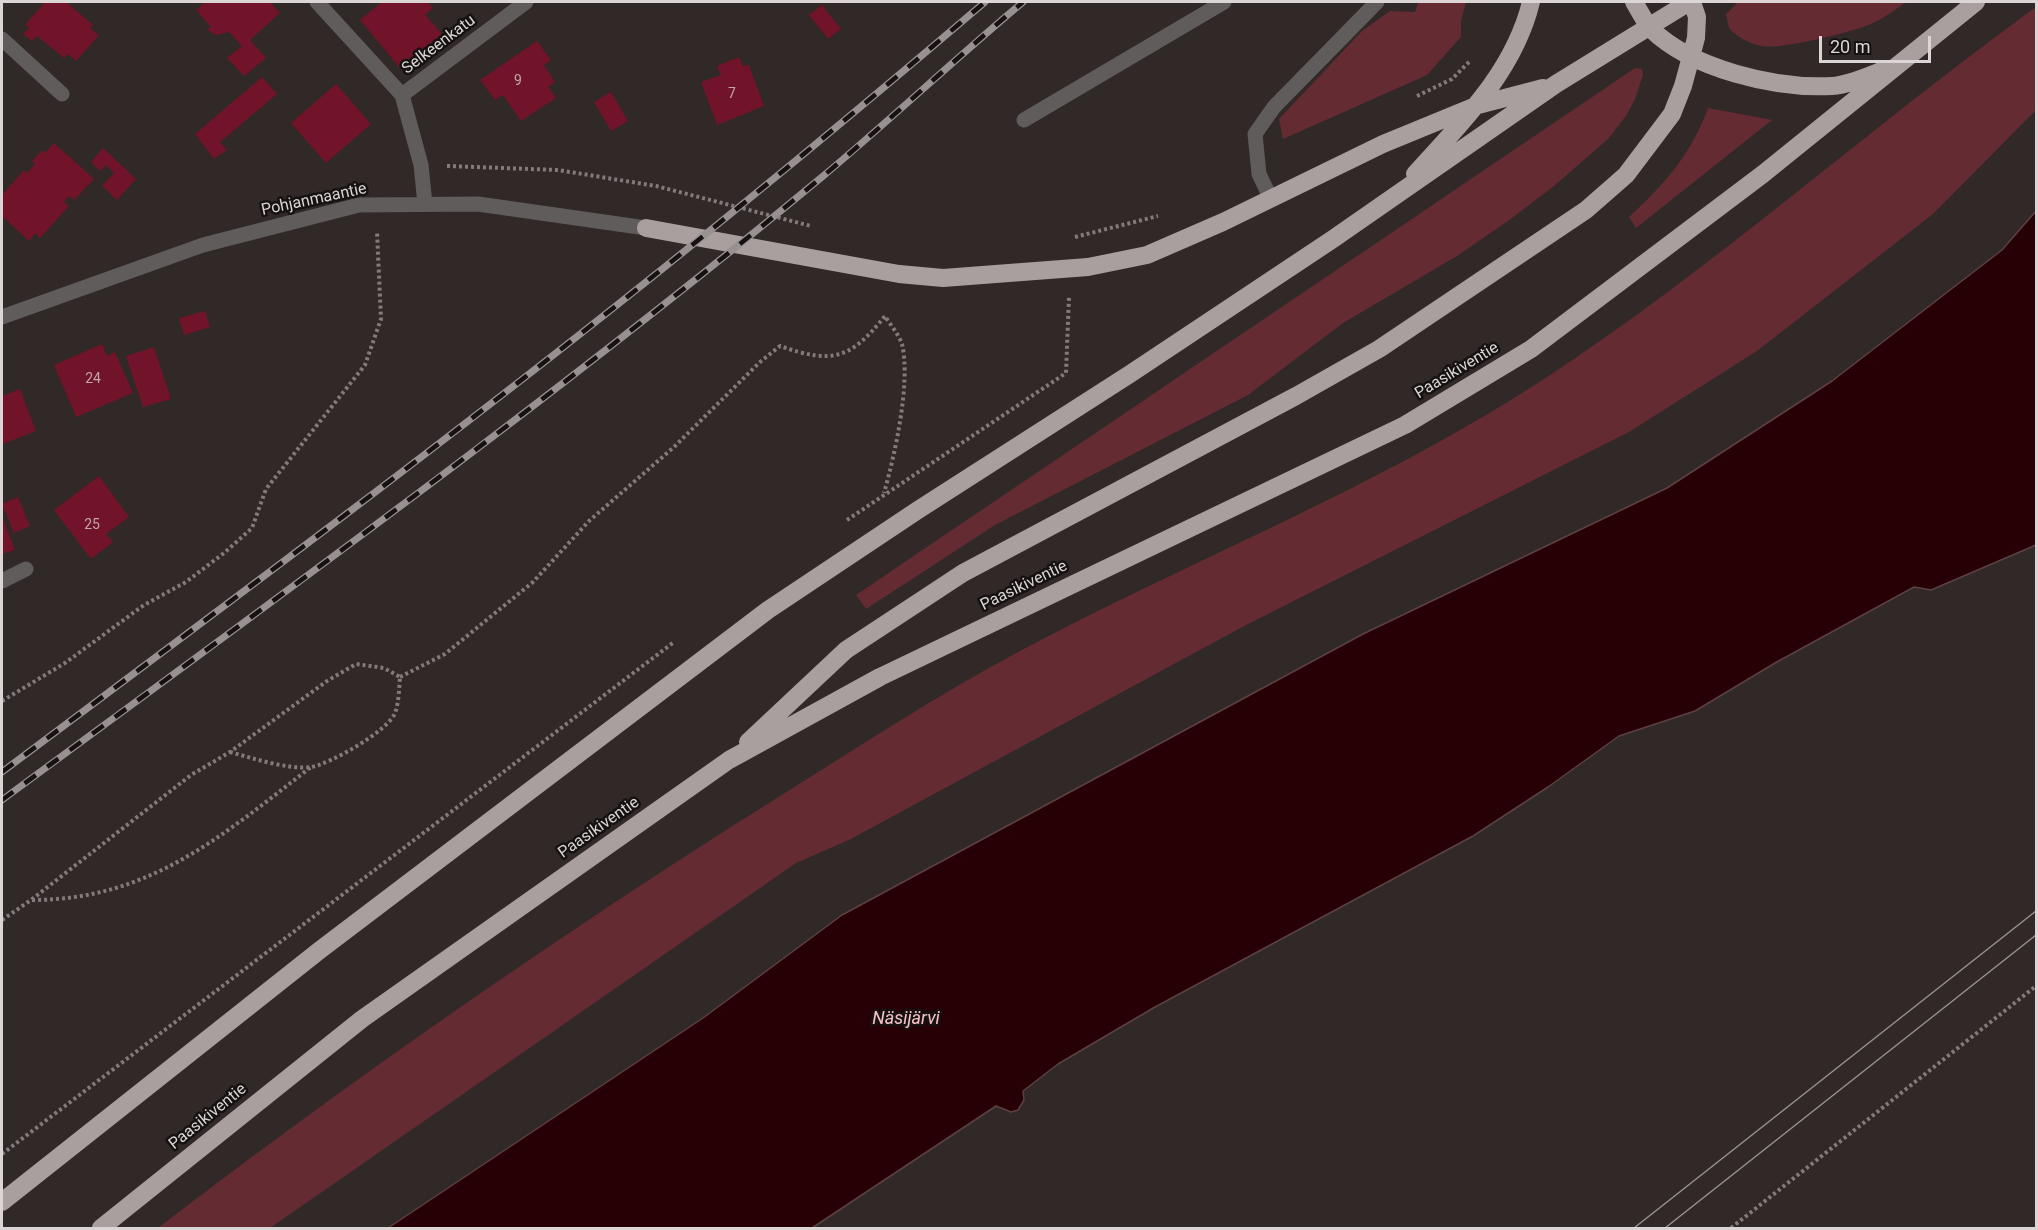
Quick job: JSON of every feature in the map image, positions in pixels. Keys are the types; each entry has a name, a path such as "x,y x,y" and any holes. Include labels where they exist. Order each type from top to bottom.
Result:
{"highway":[{"path":"1394,197 1478,105 1516,49 1532,2"},
{"path":"1634,2 1650,27 1668,42 1724,70 1762,80 1833,86 1898,66"},
{"path":"2,1202 320,950 768,610 918,510 1130,374 1394,197 1556,84 1690,2 1696,17 1696,38 1672,114 1626,175 1586,210 1379,349 1296,396 963,573 846,650 729,760"},
{"name":"Paasikiventie","path":"100,1228 362,1020 729,760 880,677 1405,425 1531,349 1657,256 1976,2"},
{"path":"646,228 898,274 943,278 1088,267 1147,255 1271,199 1383,144 1478,105 1556,84"}],"street":[{"name":"Selkeenkatu","path":"317,2 402,95 421,165 425,204"},
{"name":"Selkeenkatu","path":"402,95 526,2"},
{"path":"1024,120 1224,2"},
{"path":"1271,199 1260,174 1255,134 1274,107 1377,2"},
{"path":"2,39 62,94"},
{"name":"Pohjanmaantie","path":"2,317 203,244 359,206 478,204 646,228"},
{"path":"2,581 26,568"}],"path":[{"path":"1409,100 1452,79 1474,58"},
{"path":"421,165 558,170 656,186 822,229"},
{"path":"2,701 65,663 144,605 186,582 224,554 252,528 266,489 365,365 381,319 376,267 377,205"},
{"path":"845,521 1066,373 1070,299 1061,240 1168,213"},
{"path":"400,677 445,654 533,582 589,521 674,447 760,362 780,346 798,352 844,355 864,341 885,316 902,343 903,369 897,445 884,494"},
{"path":"2,1154 681,637"},
{"path":"2,920 31,900 190,775 230,752 327,681 356,664 384,668 400,677"},
{"path":"31,900 63,900 140,882 226,834 311,767 339,756 367,740 394,715 400,677"},
{"path":"230,752 268,763 311,767"},
{"path":"1731,1228 2037,987"}],"shaded area":[{"path":"1418,2 1466,2 1461,21 1461,37 1427,75 1283,139 1279,119 1362,31 1390,11 1415,12"},
{"path":"1738,2 1906,2 1880,19 1862,27 1816,40 1771,47 1748,42 1729,28 1726,14"},
{"path":"2036,7 2036,110 1933,214 1757,351 1629,432 1246,625 849,840 796,863 270,1228 158,1228 307,1116 459,1008 691,853 893,725 1020,651 1085,617 1284,522 1414,455 1478,420 1541,381 1668,292"},
{"path":"1635,68 1642,69 1643,75 1635,99 1626,116 1608,139 1554,186 1457,256 1343,323 1248,395 995,525 866,609 856,595"},
{"path":"1708,108 1772,120 1636,228 1629,217 1676,167 1694,140"}],"water":[{"name":"Näsijärvi","path":"2036,211 2036,545 1931,590 1914,587 1775,663 1695,711 1619,736 1548,787 1473,836 1155,1007 1058,1064 1023,1091 1024,1100 1018,1110 1011,1112 996,1106 812,1228 388,1228 703,1018 842,915 1363,634 1667,488 1832,381 2002,250"}],"building":[{"path":"45,2 66,2 93,25 90,28 99,35 76,61 68,54 64,58 37,36 32,41 23,34 29,28 25,25"},
{"path":"205,2 270,2 280,13 250,40 266,58 244,76 227,58 242,46 229,32 216,35 207,30 211,27 196,10"},
{"path":"382,2 428,2 433,8 425,15 442,34 400,68 360,20"},
{"path":"822,5 841,29 828,39 809,15"},
{"path":"537,41 551,60 544,65 555,82 548,87 556,98 521,121 503,95 495,100 480,80"},
{"path":"739,57 743,66 749,65 764,106 717,125 701,82 721,75 717,66"},
{"path":"262,77 277,94 220,142 227,150 214,159 195,134"},
{"path":"336,84 371,124 326,163 291,123"},
{"path":"611,92 628,121 611,131 594,102"},
{"path":"54,143 94,179 74,200 69,196 64,202 69,206 40,238 35,233 29,241 2,216 2,195 24,170 27,173 35,164 32,161 42,150 45,153"},
{"path":"103,148 136,179 117,200 102,186 114,173 106,165 100,171 91,162"},
{"path":"205,311 210,327 184,335 179,318"},
{"path":"102,344 107,356 115,352 133,393 76,417 54,365"},
{"path":"154,347 171,399 143,407 126,356"},
{"path":"20,389 36,431 3,444 2,396"},
{"path":"99,476 129,517 106,534 113,542 91,559 54,510"},
{"path":"18,497 30,526 14,533 2,504"},
{"path":"2,516 15,550 2,554"}],"tram line":[{"path":"1634,1228 2036,911"},
{"path":"1665,1228 2036,935"}],"railway":[{"path":"2,772 311,541 541,365 756,193 985,2"},
{"path":"2,800 313,571 621,338 822,177 1023,2"}]}
